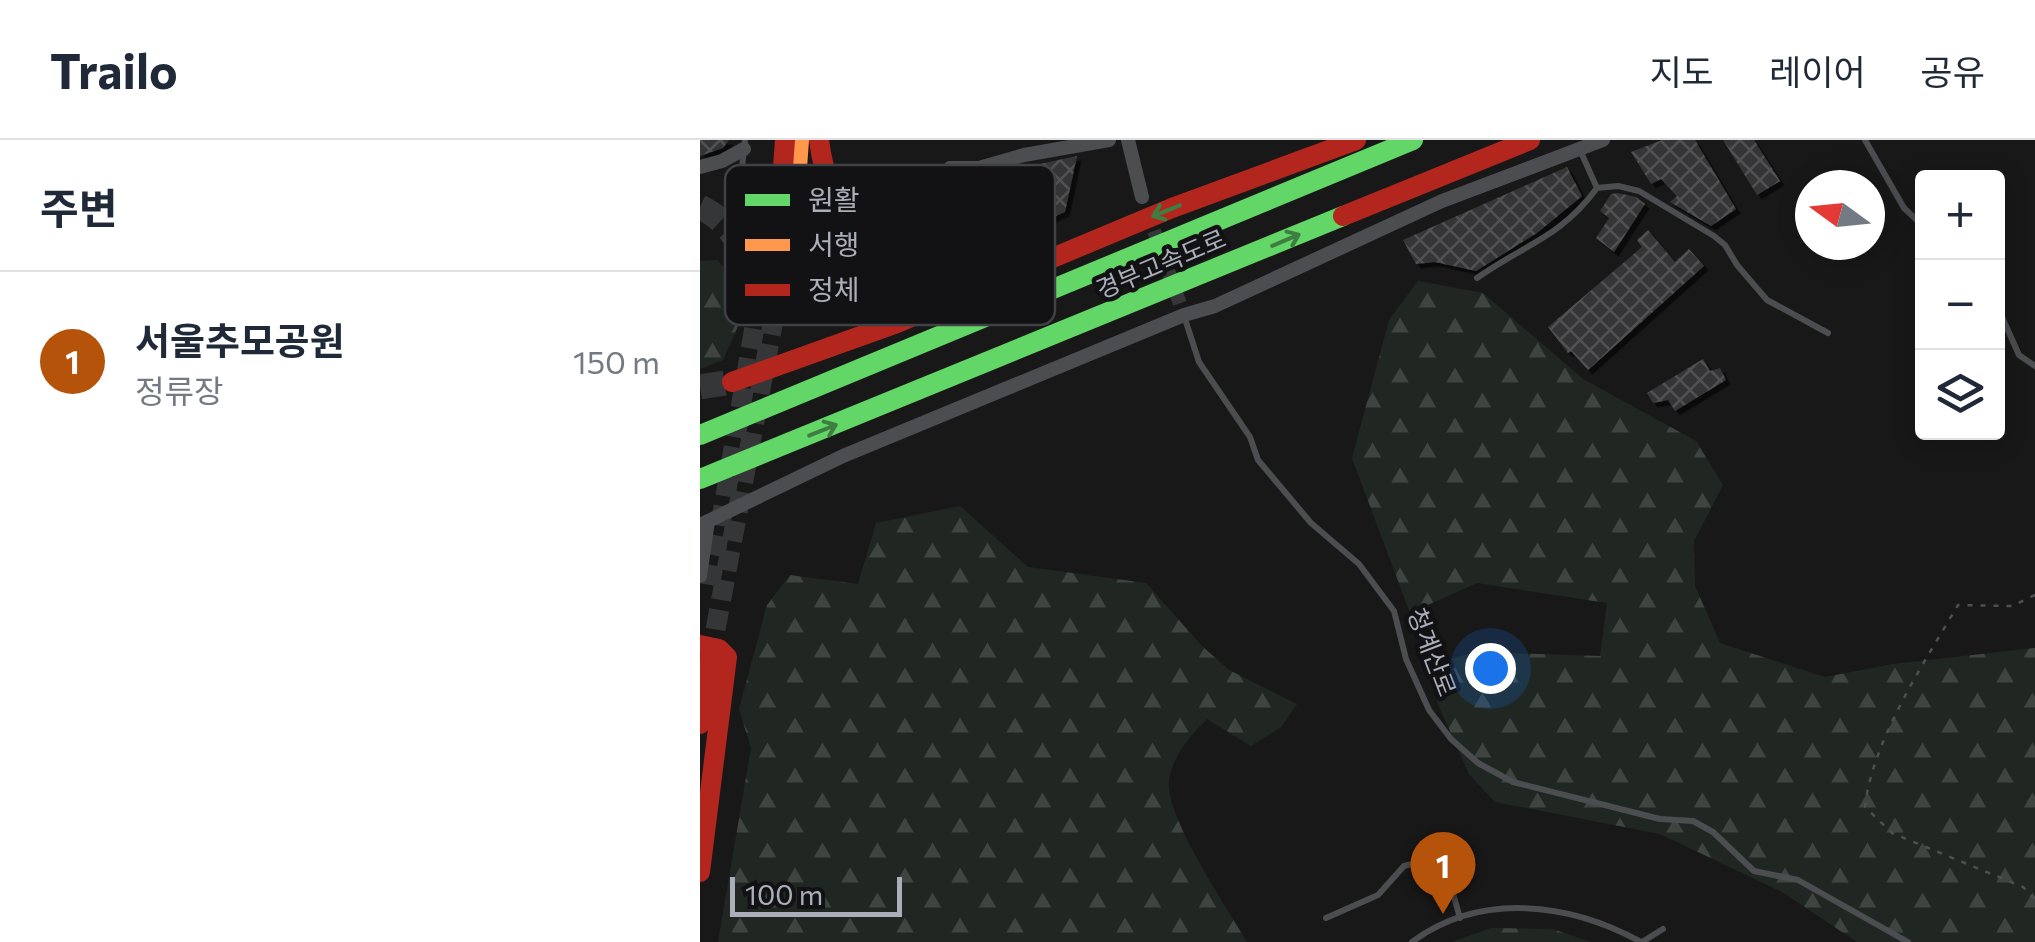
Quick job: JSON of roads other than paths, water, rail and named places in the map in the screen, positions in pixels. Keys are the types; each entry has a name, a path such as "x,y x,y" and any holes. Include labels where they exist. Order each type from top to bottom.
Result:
{"main road":[{"path":"785,140 786,165"},
{"path":"795,165 799,140"},
{"path":"818,140 823,165"},
{"path":"1055,251 1356,140"},
{"name":"경부고속도로","path":"1055,288 1413,140"},
{"name":"경부고속도로","path":"700,479 1530,140"},
{"path":"1055,257 1133,224"},
{"path":"732,382 885,325"},
{"name":"경부고속도로","path":"700,435 966,325"},
{"path":"700,490 765,453"},
{"path":"700,724 705,652 719,649 726,657 700,872"}],"street":[{"path":"990,165 1110,140"},
{"path":"1128,140 1142,196"},
{"path":"700,576 704,523 843,456 1184,314 1215,306 1442,201 1603,140"},
{"path":"700,168 722,161 745,144"}],"lane":[{"path":"1865,140 1904,208 1915,218"},
{"path":"1580,149 1597,188"},
{"path":"1478,278 1551,236 1580,211 1597,188 1618,186 1639,191 1714,236 1725,244 1737,266 1766,300 1828,334"},
{"name":"청계산로","path":"1184,314 1199,362 1250,437 1258,460 1311,524 1359,564 1394,610 1406,659 1428,710 1450,739 1478,762 1513,782 1660,820 1693,821 1713,832 1754,871 1798,880 1908,942"},
{"path":"2005,323 2019,354 2035,366"},
{"path":"1326,918 1378,895 1404,866 1416,863 1448,876 1460,918"},
{"path":"1412,942 1460,918 1488,910 1542,907 1588,918 1642,942 1662,929"}],"tunnel":[{"path":"700,207 725,225"},
{"path":"1147,211 1184,315"},
{"path":"710,585 755,325"},
{"path":"710,659 772,325"},
{"path":"700,387 732,382"}],"place":[{"name":"서울추모공원","path":"1443,914"}]}
